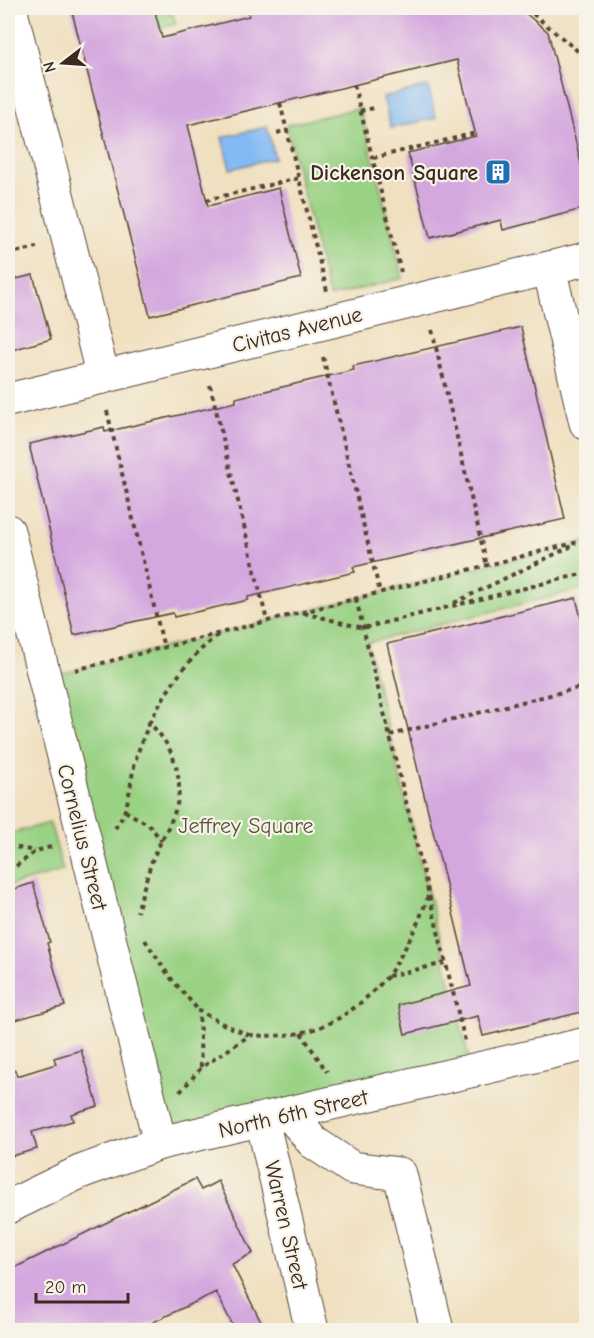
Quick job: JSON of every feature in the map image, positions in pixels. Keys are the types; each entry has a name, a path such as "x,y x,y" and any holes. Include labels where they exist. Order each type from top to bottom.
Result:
{"street":[{"path":"10,8 103,377"},
{"name":"Civitas Avenue","path":"8,400 586,259"},
{"path":"549,268 586,423"},
{"name":"Cornelius Street","path":"8,531 14,586 44,678 160,1143"},
{"name":"North 6th Street","path":"8,1207 80,1172 160,1143 586,1044"},
{"path":"275,1117 352,1168 400,1174 437,1330"},
{"name":"Warren Street","path":"275,1117 312,1330"}],"path":[{"path":"526,8 586,58"},
{"path":"354,85 403,278"},
{"path":"280,103 328,297"},
{"path":"360,111 374,108"},
{"path":"277,133 287,130"},
{"path":"373,159 476,133"},
{"path":"206,200 299,178"},
{"path":"8,254 40,246"},
{"path":"432,330 487,566"},
{"path":"323,357 380,593"},
{"path":"210,385 267,621"},
{"path":"107,411 164,648"},
{"path":"446,608 586,540"},
{"path":"44,678 581,542"},
{"path":"303,612 363,628 586,573"},
{"path":"356,599 472,1071"},
{"path":"113,831 122,820 125,811 136,758 149,723 169,687 187,663 221,633"},
{"path":"390,735 586,686"},
{"path":"135,919 153,859 175,811 178,783 176,765 169,748 161,733 149,723"},
{"path":"125,811 149,825 162,840"},
{"path":"8,870 36,851 56,845"},
{"path":"8,846 36,851"},
{"path":"142,936 169,976 199,1011 250,1035 301,1033 341,1019 367,1000 388,976 408,946 429,894"},
{"path":"388,976 445,963"},
{"path":"199,1011 201,1068"},
{"path":"301,1033 332,1080"},
{"path":"179,1093 201,1068 250,1035"}],"green space":[{"path":"154,8 168,8 176,24 159,29"},
{"path":"360,108 403,278 329,297 286,125"},
{"name":"Jeffrey Square","path":"586,540 586,588 367,643 472,1071 160,1143 44,678"},
{"path":"50,823 63,871 8,886 8,834"}],"water":[{"path":"428,86 436,118 391,128 383,97"},
{"path":"267,127 275,158 230,169 222,137"}],"building":[{"name":"Dickenson Square","path":"71,8 154,8 162,38 249,16 247,8 519,8 548,32 586,183 586,208 503,230 501,220 430,238 408,153 476,136 457,60 188,125 208,206 279,188 301,278 150,316"},
{"path":"33,275 51,339 8,351 8,281"},
{"path":"521,327 565,519 353,567 355,572 248,597 248,600 174,617 173,613 74,635 29,444 104,427 105,432 236,402 236,398 354,370 353,366"},
{"path":"576,598 586,638 586,1011 483,1036 478,1016 405,1034 398,1005 471,986 387,644"},
{"path":"33,883 65,1006 8,1022 8,891"},
{"path":"81,1050 98,1106 71,1114 73,1121 32,1132 37,1149 8,1157 8,1071 15,1070 17,1076 56,1064 54,1058"},
{"path":"195,1179 201,1190 218,1181 253,1253 232,1264 265,1330 235,1330 216,1292 137,1330 8,1330 8,1271"}],"place":[{"name":"Dickenson Square","path":"498,172"}]}
